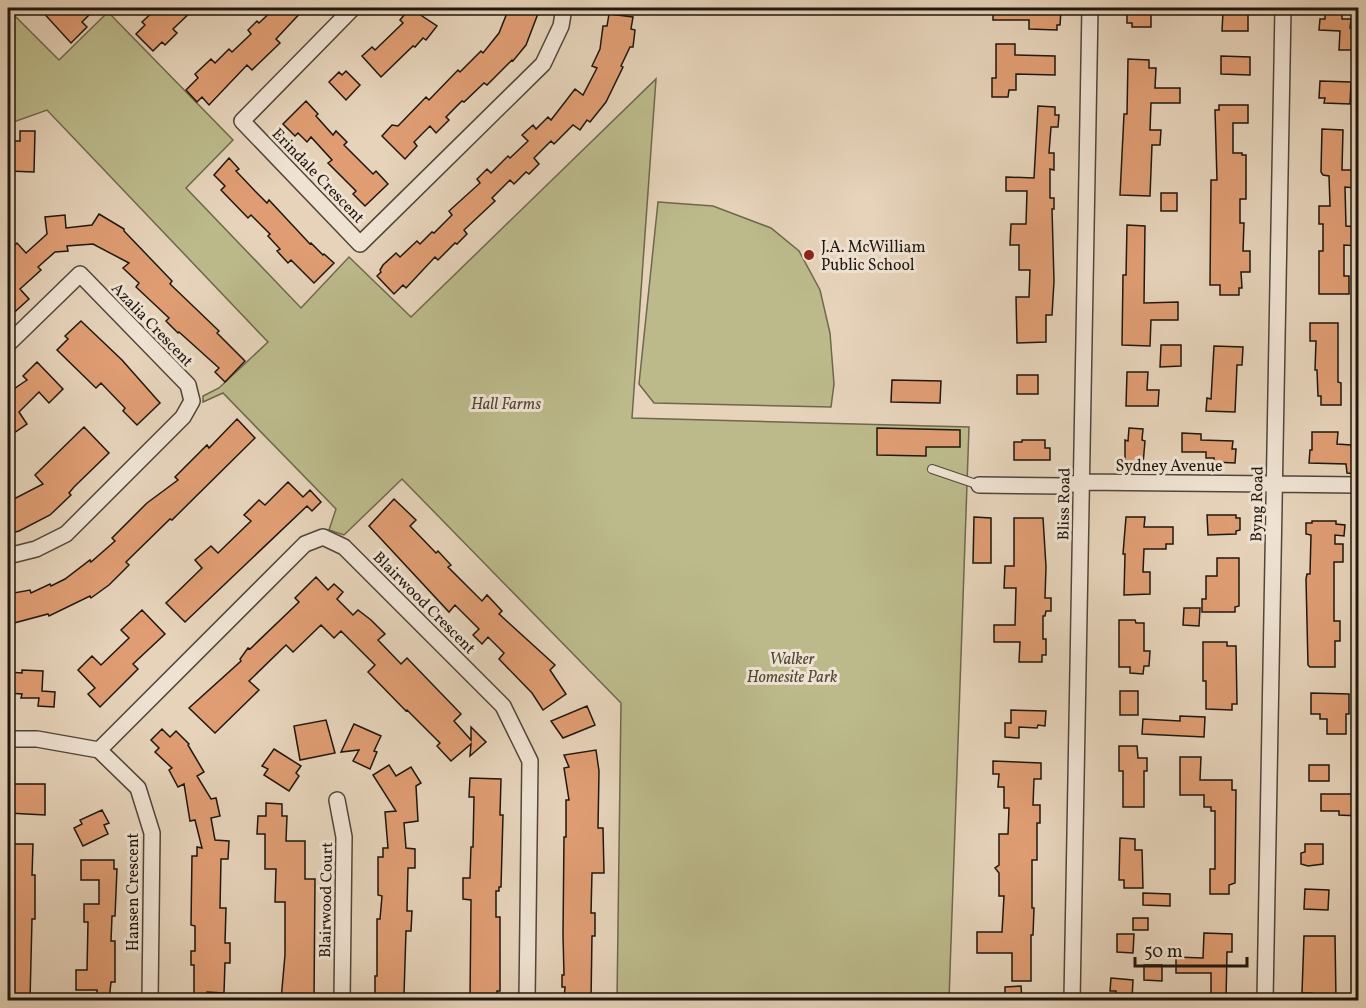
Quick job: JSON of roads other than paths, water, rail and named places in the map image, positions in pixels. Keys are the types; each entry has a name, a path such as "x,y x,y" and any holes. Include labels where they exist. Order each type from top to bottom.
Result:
{"street":[{"name":"Erindale Crescent","path":"353,8 242,121 360,244 543,64 561,26 564,8"},
{"name":"Bliss Road","path":"1072,1000 1090,8"},
{"name":"Byng Road","path":"1265,1000 1283,8"},
{"name":"Azalia Crescent","path":"8,344 80,274 188,386 192,401 183,417 66,534 36,549 8,556"},
{"name":"Sydney Avenue","path":"979,486 1064,486 1081,482 1359,485"},
{"name":"Blairwood Crescent","path":"99,750 305,544 323,537 344,547 502,706 530,761 527,1000"},
{"path":"8,739 36,739 99,750"},
{"name":"Hansen Crescent","path":"99,750 138,788 152,833 150,1000"},
{"name":"Blairwood Court","path":"337,800 344,837 342,1000"}],"lane":[{"path":"932,469 979,486"}],"place":[{"name":"J.A. McWilliam Public School","path":"809,255"}],"park label":[{"name":"Hall Farms","path":"506,403"},
{"name":"Walker Homesite Park","path":"792,667"}]}
